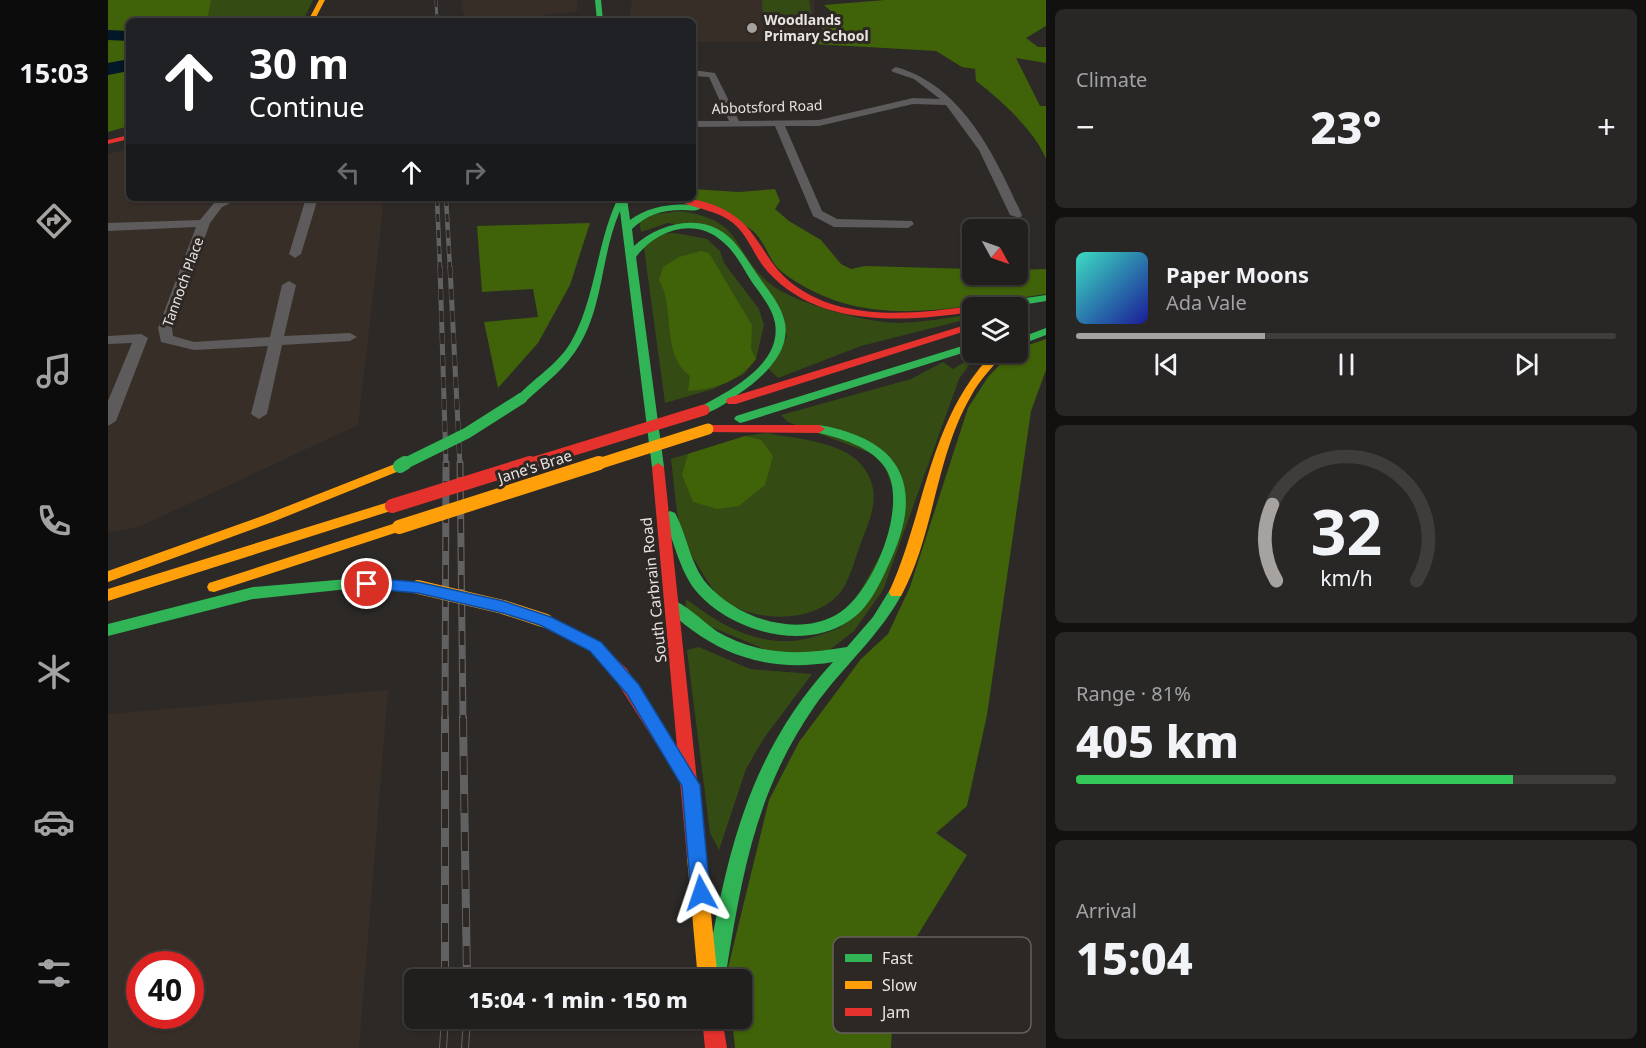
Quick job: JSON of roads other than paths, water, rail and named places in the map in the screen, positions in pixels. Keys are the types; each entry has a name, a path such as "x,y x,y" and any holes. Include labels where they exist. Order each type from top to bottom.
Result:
{"main road":[{"path":"313,18 322,0"},
{"path":"598,0 600,18"},
{"path":"108,142 126,137"},
{"path":"108,577 270,518 400,466 467,433 522,398 551,372 580,333 605,235 621,201"},
{"name":"South Carbrain Road","path":"623,201 628,227 630,258 662,499 707,969"},
{"path":"690,201 712,207 741,225 780,280 821,302 857,313 896,317 938,315 962,311"},
{"path":"628,227 637,217 668,208 697,208 727,215"},
{"path":"630,258 645,238 664,228 690,226 712,231 728,242 775,307 780,323 780,338 764,369 704,410"},
{"path":"1028,301 1046,298"},
{"path":"1028,311 1046,307"},
{"path":"1028,330 1046,324"},
{"name":"Jane's Brae","path":"108,595 962,329"},
{"path":"1028,338 1046,331"},
{"name":"Jane's Brae","path":"108,621 962,349"},
{"path":"717,969 745,824 761,782 778,747 807,704 894,599 913,552 961,404 980,372 989,363"},
{"path":"662,499 682,540 691,571 699,584 722,606 738,616 779,628 822,626 842,619 856,607 870,589 881,569 903,501 897,475 888,463 864,444 824,429 788,425 727,431 708,429"},
{"path":"108,630 230,598 264,592 348,584 418,587 503,607 546,621 577,635 608,659 633,690 691,785"},
{"path":"672,604 700,632 720,645 739,653 779,662 822,660 848,653"},
{"path":"713,1029 716,1048"}],"street":[{"path":"896,70 909,72 933,87 948,102 992,160 1016,215"},
{"path":"696,73 712,75 736,124"},
{"name":"Abbotsford Road","path":"696,123 819,123 913,101 948,102"},
{"path":"779,124 817,213 823,219 834,223 908,224"},
{"path":"108,227 204,223 218,205 228,201"},
{"path":"295,254 311,201"},
{"name":"Tannoch Place","path":"204,223 165,328 166,339 194,346 350,337"},
{"path":"259,414 289,285"},
{"path":"108,340 141,338 108,421"}],"waterway":[{"path":"108,35 126,36"},
{"path":"108,69 126,66"}],"railway":[{"path":"436,0 437,18"},
{"path":"437,201 440,269"},
{"path":"446,201 450,269"},
{"path":"440,267 446,465"},
{"path":"450,267 460,465"},
{"path":"460,463 463,719"},
{"path":"445,719 446,465"},
{"path":"463,718 467,969"},
{"path":"445,719 445,969"},
{"path":"443,1048 444,1029"},
{"path":"465,1048 466,1029"}],"place":[{"name":"Woodlands Primary School","path":"752,28"}]}
